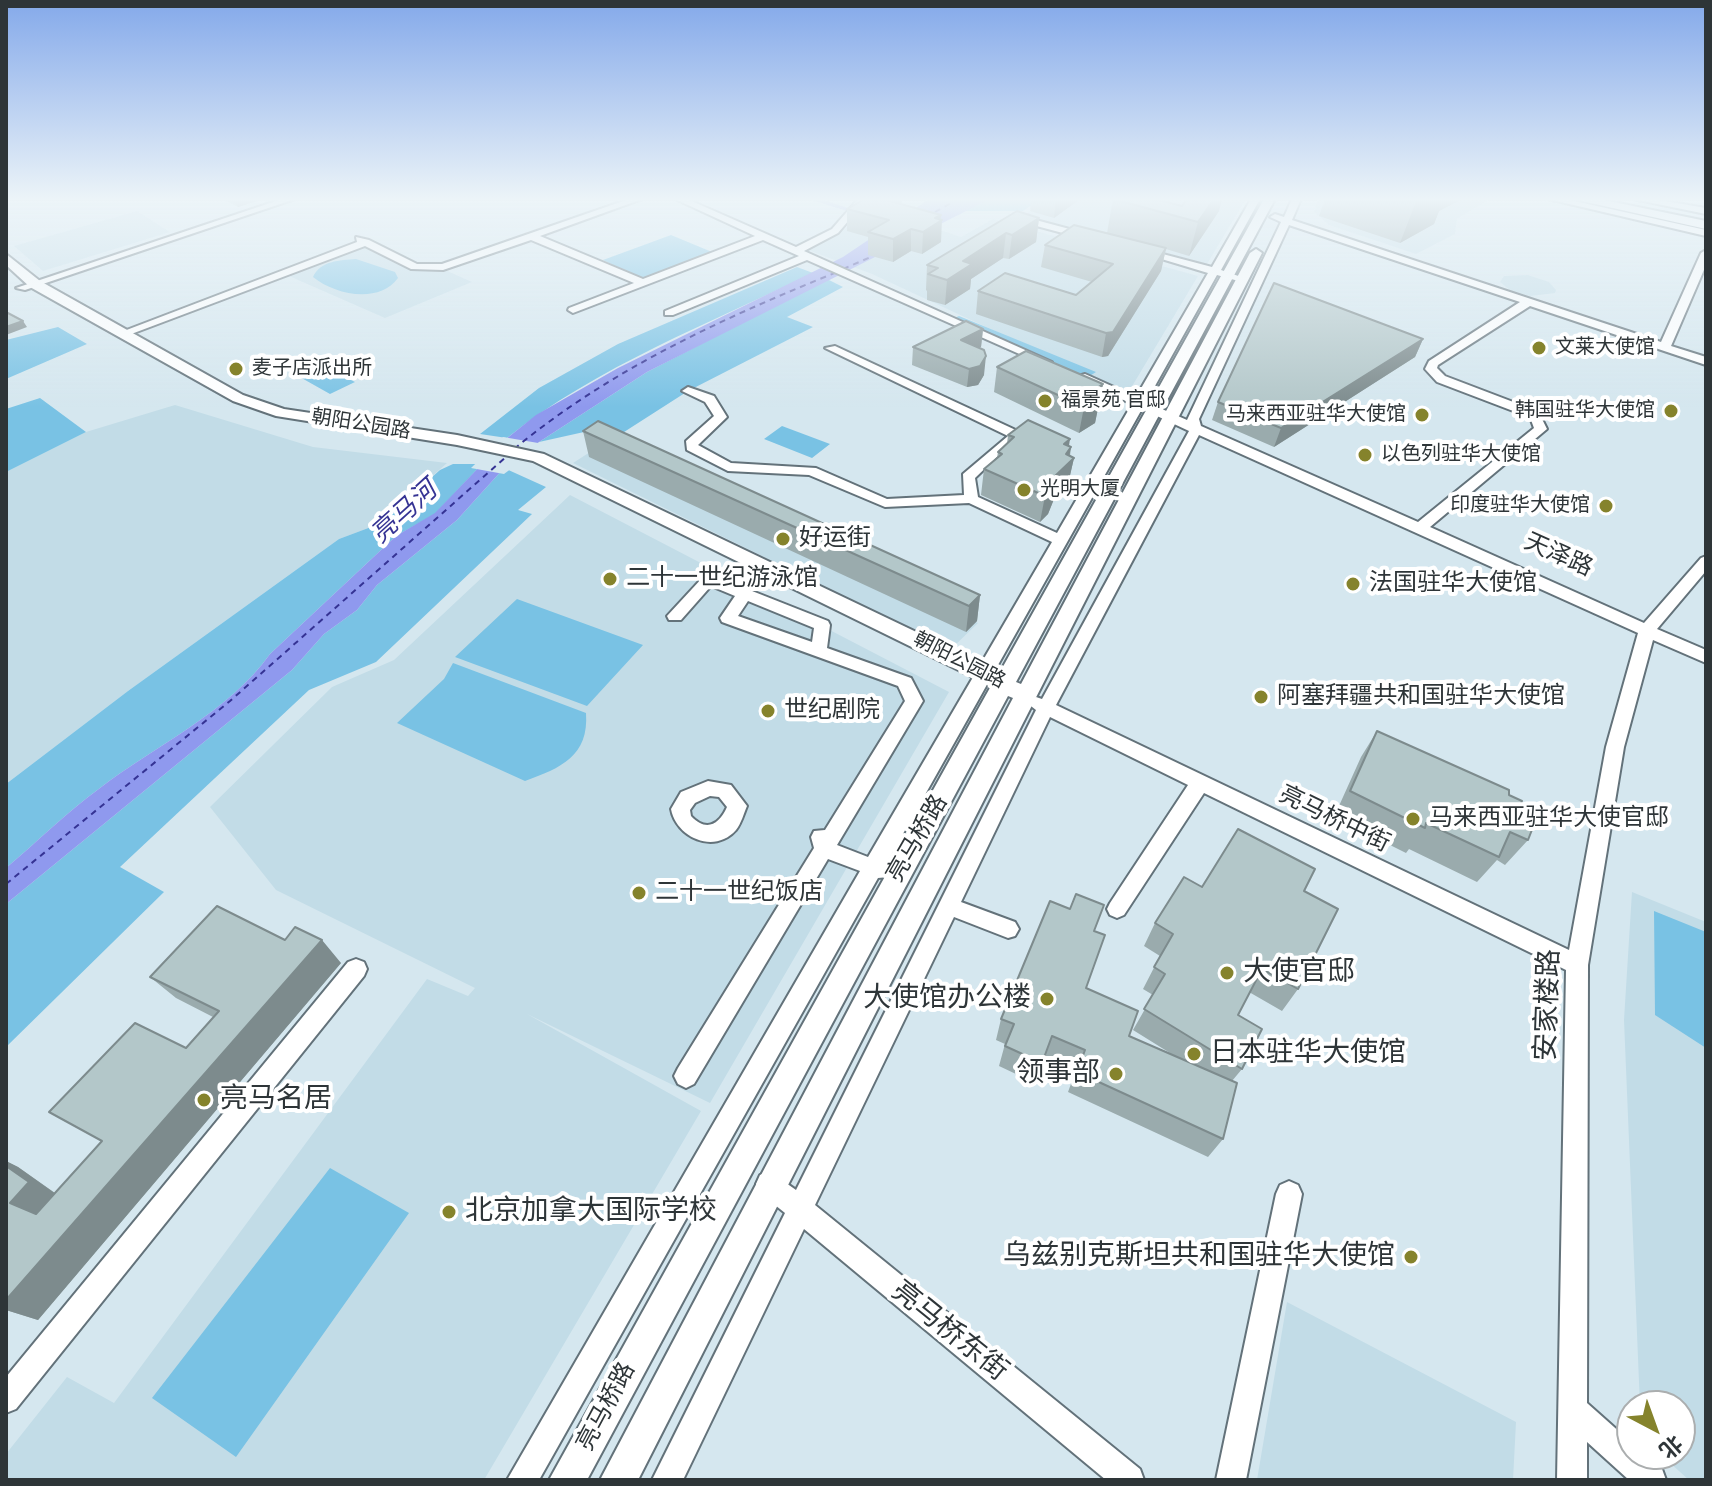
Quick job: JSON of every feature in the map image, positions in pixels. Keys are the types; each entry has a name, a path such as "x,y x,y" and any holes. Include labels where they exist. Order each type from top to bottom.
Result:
{"main road":[{"name":"朝阳公园路","path":"14,268 28,286 210,394 272,420 483,451"},
{"path":"1220,273 1223,268"},
{"name":"亮马桥路","path":"567,1480 885,871 1006,690 1170,415 1249,268"},
{"name":"朝阳公园路","path":"6,274 238,398 281,413 535,460 1006,690"},
{"name":"朝阳公园路","path":"535,460 828,618 1006,690"},
{"name":"亮马桥路","path":"618,1480 769,1184 1006,690"}],"street":[{"path":"28,286 81,268"},
{"path":"122,334 292,268"},
{"path":"608,268 643,283"},
{"path":"573,310 681,268"},
{"path":"669,313 770,268"},
{"path":"831,268 1055,366"},
{"path":"1203,268 1242,279"},
{"path":"667,1480 949,906 1006,690 1059,540 1170,415 1222,268"},
{"path":"1006,690 1253,268"},
{"path":"1432,268 1706,361"},
{"path":"1665,347 1699,268"},
{"path":"1423,526 1541,429 1536,418 1525,411 1441,379 1431,369 1433,363 1530,301"},
{"path":"831,348 1023,439 995,451 968,477 971,499"},
{"name":"天泽路","path":"1069,372 1650,626 1706,645"},
{"path":"688,391 710,399 721,417 691,444 694,450 728,467 811,471 885,503 971,499 1059,540"},
{"name":"安家楼路","path":"1572,1480 1577,965 1615,747 1650,626 1706,561"},
{"path":"675,616 709,579 828,618 819,650"},
{"path":"686,1076 822,840 914,701 905,682 728,618 745,593"},
{"name":"天泽路","path":"1650,626 1706,657"},
{"name":"亮马桥中街","path":"1006,690 1577,965"},
{"path":"1117,909 1200,783"},
{"path":"522,1480 885,871 822,840"},
{"path":"949,906 1008,929"},
{"path":"6,1399 356,969"},
{"name":"亮马桥东街","path":"769,1184 1129,1480"},
{"path":"1231,1480 1289,1194"},
{"path":"1573,1410 1651,1480"}],"shaded area":[{"path":"309,268 411,268 445,270 472,282 385,318 289,276"},
{"path":"320,268 384,268 395,272 398,278 380,291 357,294 322,283 313,277"},
{"path":"620,268 672,268 644,280"},
{"path":"794,268 813,273 616,367 542,412 507,438 480,434 539,388 618,344"},
{"path":"857,268 1170,268 1198,276 1128,393"},
{"path":"1528,275 1549,282 1555,293 1530,296 1511,291 1500,282 1504,276"},
{"path":"827,279 843,287 787,317 813,327 688,391 610,441 584,432 539,442 647,372"},
{"path":"959,316 1096,372 1088,377 950,320"},
{"path":"58,327 87,344 6,379 6,340"},
{"path":"323,366 355,382 330,394 298,376"},
{"path":"40,398 86,432 6,472 6,409"},
{"path":"175,405 313,447 447,463 379,524 339,539 128,691 6,784 6,472 86,432"},
{"path":"782,426 830,444 812,458 764,439"},
{"name":"好运街","path":"601,445 978,623 951,649 573,463"},
{"path":"453,464 482,464 435,514 396,536 270,654 234,694 88,797 6,868 6,784 128,691 339,539 379,524 440,470"},
{"path":"504,468 546,487 518,510 532,514 376,662 309,690 120,867 164,892 6,1047 6,904 292,670 324,634 357,610 377,585 457,520"},
{"path":"570,495 949,692 710,1103 527,1014 701,1111 484,1480 6,1480 6,1454 67,1377 114,1403 427,979 468,996 475,988 276,890 210,807 332,687 394,660"},
{"path":"517,599 643,645 587,706 455,657"},
{"path":"453,663 586,713 586,728 578,750 561,765 525,781 397,723 444,679"},
{"path":"1632,892 1706,922 1706,1480 1689,1480 1678,1470 1696,1470 1696,1390 1639,1390 1624,1020"},
{"path":"1654,911 1706,932 1706,1048 1655,1015"},
{"path":"330,1168 409,1213 236,1457 152,1398"},
{"path":"1287,1302 1516,1422 1513,1480 1257,1480"}],"water":[{"path":"820,268 853,268 647,372 504,468 457,520 377,585 357,610 324,634 292,670 6,904 6,868 64,817 122,772 234,694 270,654 396,536 435,513 506,439 536,415 618,368"}],"pier":[{"path":"503,437 544,444 504,474 471,468"}],"building":[{"path":"937,268 965,268 947,280 928,274"},
{"path":"1108,268 1153,268 1113,332 1106,333 978,291 1005,273 1076,295"},
{"path":"1274,283 1423,339 1281,428 1218,402"},
{"path":"6,312 23,321 6,327"},
{"path":"966,321 983,329 961,340 984,350 986,356 980,366 969,369 913,347"},
{"path":"1026,351 1103,384 1097,388 1102,390 1094,395 1101,398 1084,407 997,367"},
{"path":"1028,420 1070,439 1064,444 1071,447 1066,454 1074,458 1054,477 1057,479 1050,487 1053,488 1045,496 984,469 1002,454 998,452 1014,437 1008,435"},
{"path":"598,421 980,595 969,606 583,431"},
{"path":"1377,731 1509,790 1509,795 1522,801 1517,814 1535,822 1528,840 1510,832 1499,857 1426,823 1425,828 1350,791"},
{"name":"大使官邸","path":"1238,829 1315,869 1304,891 1338,909 1298,989 1262,969 1238,1015 1262,1029 1242,1069 1144,1009 1165,974 1154,967 1173,934 1155,923 1184,877 1202,887"},
{"path":"1076,894 1104,905 1094,931 1105,935 1086,988 1138,1011 1129,1036 1237,1083 1223,1139 1077,1072 1085,1050 1052,1036 1042,1063 1005,1046 1014,1024 1001,1019 1050,901 1070,909"},
{"path":"217,906 285,940 295,927 322,940 6,1300 6,1166 29,1182 10,1203 36,1214 102,1141 49,1112 135,1023 186,1048 219,1011 150,977"}],"ferry route":[{"path":"514,449 589,394 668,348 751,308 837,272"},
{"path":"6,884 230,701 507,456"}],"place":[{"name":"文莱大使馆","path":"1539,348"},
{"name":"麦子店派出所","path":"236,369"},
{"name":"福景苑 官邸","path":"1045,401"},
{"name":"韩国驻华大使馆","path":"1671,411"},
{"name":"马来西亚驻华大使馆","path":"1422,415"},
{"name":"以色列驻华大使馆","path":"1365,455"},
{"name":"光明大厦","path":"1024,490"},
{"name":"印度驻华大使馆","path":"1606,506"},
{"name":"好运街","path":"783,539"},
{"name":"二十一世纪游泳馆","path":"610,579"},
{"name":"法国驻华大使馆","path":"1353,584"},
{"name":"阿塞拜疆共和国驻华大使馆","path":"1261,697"},
{"name":"世纪剧院","path":"768,711"},
{"name":"马来西亚驻华大使官邸","path":"1413,819"},
{"name":"二十一世纪饭店","path":"639,893"},
{"name":"大使官邸","path":"1227,973"},
{"name":"大使馆办公楼","path":"1047,999"},
{"name":"日本驻华大使馆","path":"1194,1054"},
{"name":"领事部","path":"1116,1074"},
{"name":"亮马名居","path":"204,1100"},
{"name":"北京加拿大国际学校","path":"449,1212"},
{"name":"乌兹别克斯坦共和国驻华大使馆","path":"1411,1257"}],"water label":[{"name":"亮马河","path":"405,513"}]}
